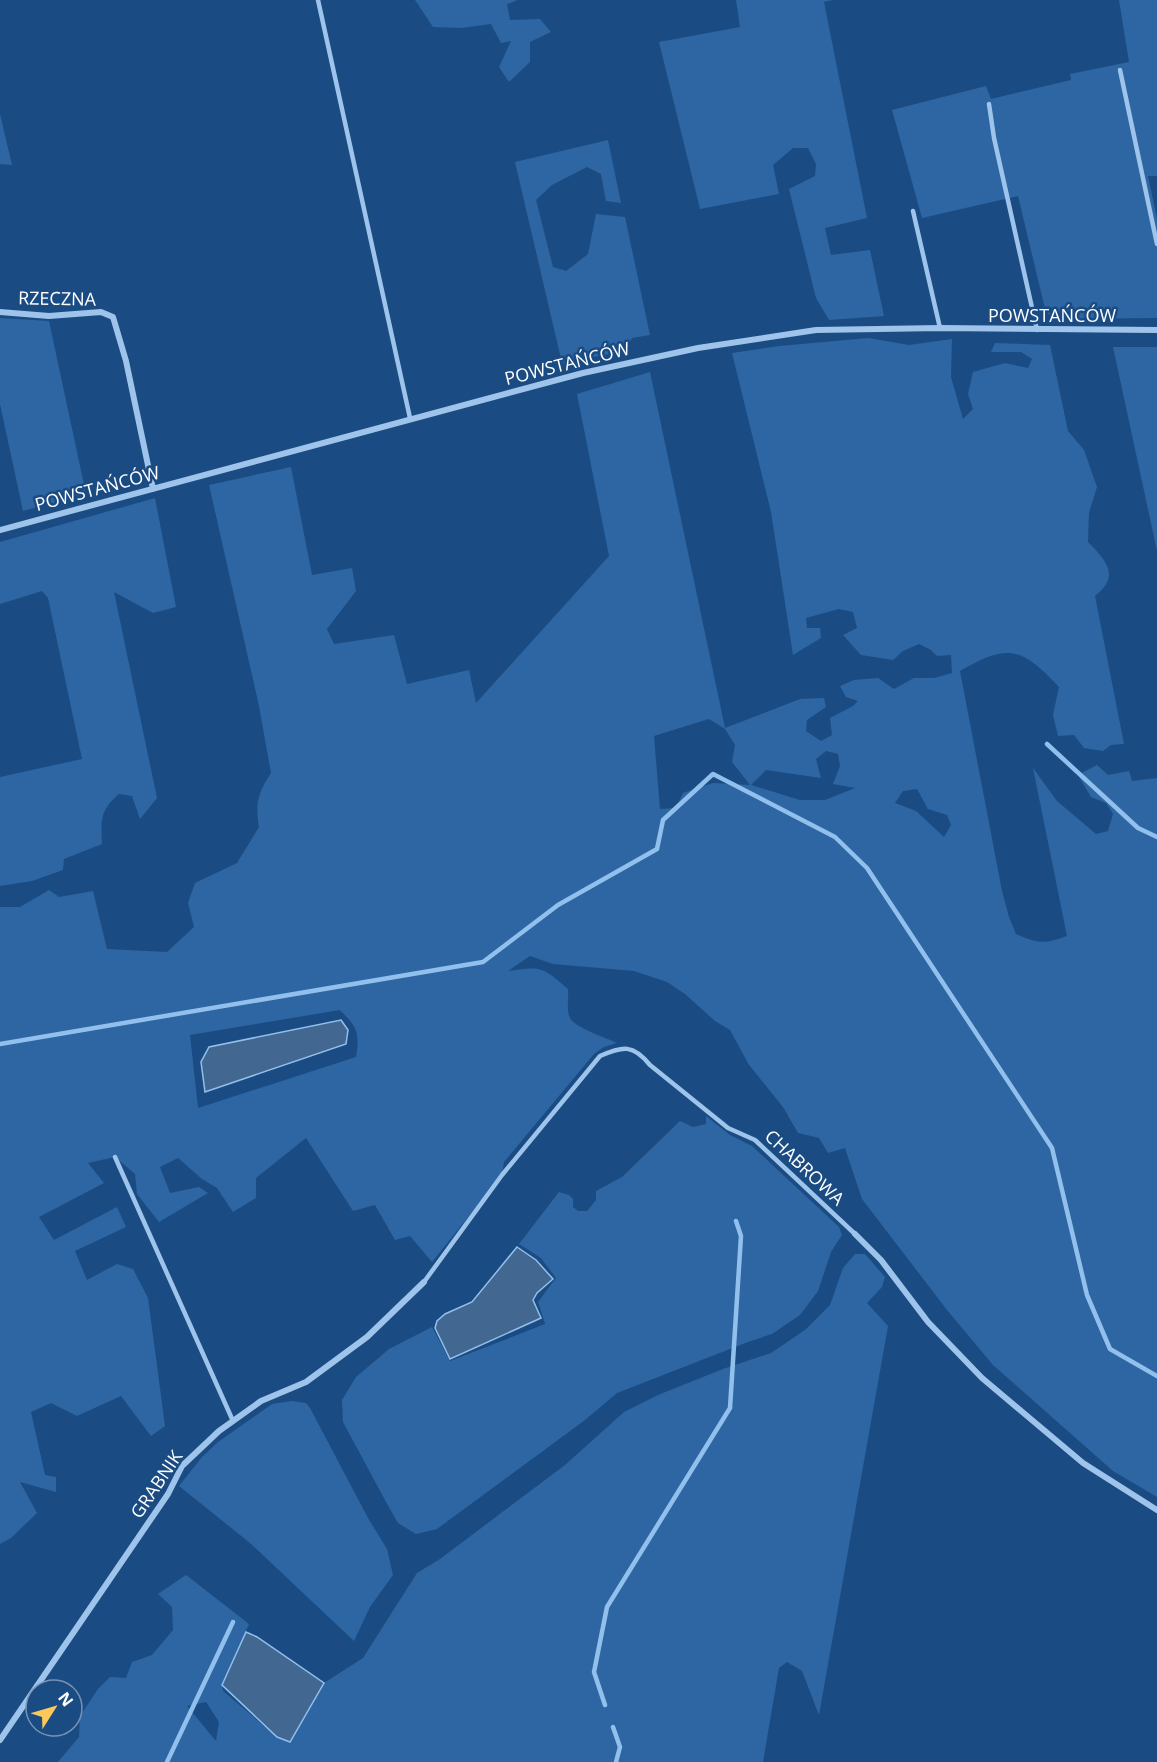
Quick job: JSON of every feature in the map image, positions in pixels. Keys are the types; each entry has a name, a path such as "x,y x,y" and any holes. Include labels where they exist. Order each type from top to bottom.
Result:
{"street":[{"name":"RZECZNA","path":"0,312 49,316 100,312 113,317 126,361 153,489"},
{"name":"POWSTAŃCÓW","path":"0,530 583,372 698,348 816,330 940,328 1157,330"},
{"name":"CHABROWA","path":"855,1234 881,1260 928,1322 982,1378 1083,1463 1157,1510"},
{"name":"GRABNIK","path":"0,1740 168,1494 182,1466 219,1431 261,1401 306,1383 367,1337 424,1282"}],"lane":[{"path":"318,0 410,418"},
{"path":"1120,70 1157,244"},
{"path":"988,104 993,138 1037,330"},
{"path":"913,211 940,328"},
{"name":"CHABROWA","path":"424,1282 502,1175 600,1056 616,1049 630,1048 643,1055 650,1065 728,1128 754,1140 855,1234"},
{"path":"115,1157 233,1421"}],"shaded area":[{"path":"415,0 518,0 507,4 510,20 540,19 551,32 530,42 530,62 509,82 499,67 511,41 501,43 491,24 461,28 433,27"},
{"path":"736,0 833,0 824,2 867,218 825,228 831,255 870,250 884,316 829,320 816,298 789,189 815,176 816,164 808,148 793,148 773,165 779,194 700,209 659,42 740,27"},
{"path":"1119,0 1157,0 1157,176 1148,176 1157,219 1157,318 1058,319 1046,313 1018,196 922,218 892,110 986,86 991,99 1071,80 1070,74 1129,62"},
{"path":"0,114 12,165 0,164"},
{"path":"608,140 621,203 606,201 601,174 587,167 552,185 536,200 553,267 566,271 588,254 596,214 625,217 650,335 632,338 625,351 562,363 515,162"},
{"path":"0,318 49,321 86,494 23,511 0,404"},
{"path":"868,338 909,345 952,339 951,377 963,419 973,409 968,394 973,372 1005,363 1028,368 1032,359 1021,352 991,352 995,343 1050,345 1068,431 1084,450 1097,487 1089,513 1088,542 1108,568 1107,582 1095,596 1124,744 1111,745 1103,751 1084,748 1074,735 1058,736 1053,715 1059,687 1024,657 1002,653 976,662 960,671 1002,891 1016,934 1042,942 1067,936 1033,768 1057,801 1096,834 1108,831 1113,814 1106,803 1091,797 1078,775 1097,765 1108,775 1129,771 1132,781 1157,778 1157,1497 1113,1471 993,1365 947,1310 862,1199 845,1148 828,1153 819,1138 798,1133 783,1107 749,1065 730,1030 715,1021 685,994 667,982 634,971 553,964 530,956 508,971 535,969 547,972 568,989 570,1018 584,1029 617,1043 604,1047 594,1054 504,1162 502,1175 432,1262 410,1236 395,1240 375,1205 353,1211 306,1138 256,1178 256,1198 233,1212 217,1188 202,1179 178,1158 160,1167 170,1193 199,1187 208,1193 159,1222 137,1194 135,1174 115,1157 88,1163 104,1183 39,1217 54,1240 117,1207 126,1227 75,1251 87,1280 117,1264 133,1269 148,1298 165,1426 151,1436 121,1396 77,1416 51,1403 31,1412 45,1475 56,1477 56,1492 20,1482 37,1513 11,1538 0,1544 0,907 20,907 49,890 59,897 93,891 107,949 167,952 194,927 188,903 195,883 237,863 259,827 257,811 259,798 271,773 259,706 209,485 291,467 312,575 352,568 356,591 327,629 334,644 394,635 407,684 469,670 476,703 609,556 577,394 650,372 725,728 800,699 824,698 826,707 807,720 806,731 821,741 832,735 830,718 858,701 846,697 840,686 854,680 878,678 894,689 914,678 934,678 952,673 951,655 937,656 919,644 903,651 893,660 861,655 843,635 857,628 853,612 839,609 806,618 807,628 820,628 821,638 793,655 771,512 732,353 779,346","holes":["709,719 725,729 735,745 732,762 750,785 713,783 683,793 676,808 660,809 654,736","826,751 838,754 840,766 833,784 855,788 825,800 800,800 751,785 766,770 821,778 816,759","917,789 928,809 947,815 951,825 944,837 916,811 895,803 903,791","340,1010 354,1026 358,1042 356,1057 198,1108 190,1035"]},
{"path":"1113,347 1157,347 1157,551"},
{"path":"155,498 176,607 153,613 114,592 157,798 140,819 132,796 119,794 108,805 103,816 102,844 64,859 63,870 32,881 0,886 0,777 82,759 48,598 42,591 0,604 0,542"},
{"path":"341,1020 348,1030 346,1044 205,1092 201,1062 209,1047"},
{"path":"706,1116 730,1135 752,1146 839,1227 842,1235 831,1252 818,1291 800,1315 772,1334 617,1393 585,1420 437,1529 416,1534 398,1523 343,1422 342,1400 356,1377 389,1349 432,1327 450,1361 545,1324 538,1302 556,1278 541,1258 519,1244 559,1192 573,1199 573,1207 578,1211 587,1211 596,1200 596,1191 622,1177 680,1121 693,1127 706,1124"},
{"path":"517,1247 536,1260 553,1279 537,1293 533,1300 541,1318 450,1359 435,1328 437,1321 445,1314 472,1302"},
{"path":"855,1254 865,1254 885,1277 882,1287 867,1303 888,1326 819,1715 802,1671 787,1662 779,1668 763,1762 58,1762 78,1738 84,1738 84,1710 98,1689 110,1677 126,1678 132,1662 152,1655 173,1630 172,1607 158,1594 186,1575 249,1624 222,1685 223,1691 277,1737 290,1741 324,1683 363,1658 417,1573 440,1559 565,1465 624,1412 658,1395 771,1353 805,1330 830,1305 843,1268","holes":["206,1702 219,1722 216,1741 187,1706"]},
{"path":"292,1401 306,1403 310,1408 368,1518 387,1549 393,1575 370,1607 354,1641 250,1543 179,1486 202,1457 218,1442 272,1404"},
{"path":"246,1632 257,1637 324,1683 290,1742 277,1737 222,1685"}],"waterway":[{"path":"1047,744 1138,828 1157,837"},
{"path":"0,1044 483,962 558,905 657,849 663,820 713,774 835,837 867,868 1052,1148 1087,1295 1110,1349 1157,1376"},
{"path":"605,1705 594,1672 607,1607 730,1408 741,1236 736,1221"},
{"path":"167,1762 233,1622"},
{"path":"613,1727 620,1747 616,1762"}]}
